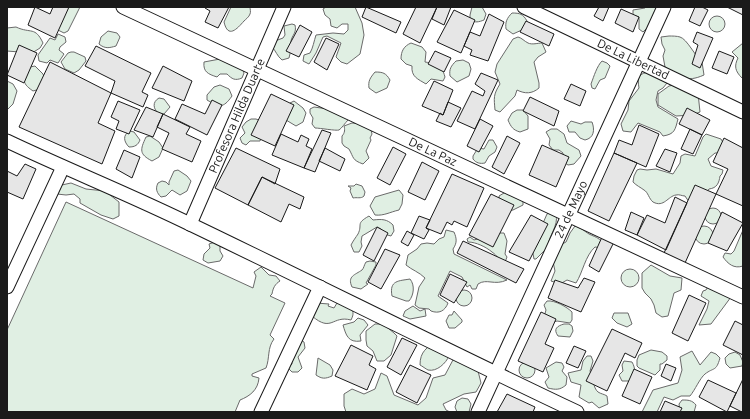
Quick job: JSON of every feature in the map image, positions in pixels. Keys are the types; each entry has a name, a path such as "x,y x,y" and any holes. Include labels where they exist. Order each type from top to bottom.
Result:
{"street":[{"name":"De La Paz","path":"123,7 569,214 743,297"},
{"name":"Profesora Hilda Duarte","path":"190,224 284,7"},
{"name":"De La Libertad","path":"524,7 638,63 743,112"},
{"name":"24 de Mayo","path":"478,412 664,7"},
{"path":"7,141 190,224 496,374 577,412"},
{"path":"7,287 63,167"},
{"path":"261,412 320,287"}],"green space":[{"path":"63,7 80,7 68,31 64,33 58,30"},
{"path":"231,7 250,7 250,15 233,31 228,30 224,22"},
{"path":"326,7 355,7 362,23 364,35 360,54 347,64 341,62 336,57 341,43 327,36 323,37 309,64 303,61 304,55 310,53 311,51 316,35 333,33 344,34 348,30 348,24 342,24 337,28 331,26 330,19 325,15 323,9"},
{"path":"472,7 482,7 486,14 484,20 474,22 470,20"},
{"path":"646,7 660,7 652,23 643,32 639,29 639,17 633,15 633,10"},
{"path":"512,13 521,14 527,21 524,29 513,34 506,29 507,20"},
{"path":"714,16 720,16 725,21 723,30 720,32 714,32 709,27 709,21"},
{"path":"292,24 295,25 295,30 291,41 290,56 289,58 282,60 272,47 275,41 283,38 285,35 284,26"},
{"path":"16,27 38,34 43,43 40,48 32,53 7,51 7,28"},
{"path":"108,31 117,33 120,37 116,46 107,48 99,44 101,37"},
{"path":"58,34 65,37 66,42 60,47 59,50 64,54 58,63 50,60 47,63 39,61 38,55 50,38 55,40"},
{"path":"669,36 683,38 702,62 704,75 692,79 683,78 665,67 663,56 665,50 661,37"},
{"path":"518,37 530,44 542,43 546,52 538,57 534,62 539,88 528,93 517,90 515,96 500,112 495,110 494,102 496,91 500,84 495,72 497,64 513,39"},
{"path":"411,43 422,47 426,52 425,62 436,64 442,69 445,77 443,81 431,79 426,84 414,75 412,66 406,64 401,59 403,49"},
{"path":"743,43 742,78 736,68 738,58 732,52"},
{"path":"71,52 85,57 86,61 79,70 74,73 65,69 61,62 68,53"},
{"path":"220,59 242,68 244,73 242,78 234,79 227,74 220,74 217,77 211,75 205,70 204,62"},
{"path":"463,60 469,63 471,69 469,76 457,82 450,76 450,69 456,61"},
{"path":"602,61 610,66 605,78 600,80 595,89 592,88 591,84 597,68"},
{"path":"35,66 43,74 45,80 40,89 33,91 26,85 24,80 30,67"},
{"path":"375,72 384,73 390,80 387,88 376,93 369,88 370,80"},
{"path":"650,72 661,77 667,83 658,91 656,100 658,107 678,119 674,131 663,136 660,132 638,123 631,132 623,131 621,124 628,110 629,101 639,88 638,81 640,76 643,73"},
{"path":"7,81 13,84 17,91 13,104 7,110"},
{"path":"678,84 698,93 700,112 692,115 676,116 658,105 658,94 669,86"},
{"path":"220,85 229,89 232,96 221,106 207,100 207,95 214,87"},
{"path":"159,98 164,99 170,107 164,114 159,114 154,106 155,101"},
{"path":"294,101 303,108 306,113 303,122 296,126 286,120 285,113 290,103"},
{"path":"314,107 335,110 348,117 348,120 339,130 315,128 312,124 313,118 310,113 310,109"},
{"path":"517,110 523,110 528,116 528,129 520,132 512,128 508,120 512,113"},
{"path":"251,119 264,122 265,128 260,141 250,141 246,145 242,143 240,138 245,133 242,127"},
{"path":"571,121 581,124 585,122 592,122 592,136 585,140 580,138 575,132 569,132 567,126"},
{"path":"352,123 363,124 371,130 371,140 366,151 369,158 363,164 355,160 349,149 342,143 344,126"},
{"path":"551,129 557,129 564,134 567,143 579,150 581,156 574,164 568,165 562,161 563,153 559,150 553,150 549,145 550,139 546,132"},
{"path":"130,131 134,132 140,140 133,147 129,147 125,139 126,134"},
{"path":"706,134 721,139 725,146 723,153 715,153 708,159 711,166 723,170 716,186 709,189 691,205 685,196 678,195 673,196 660,204 653,202 645,191 633,182 637,170 640,169 656,169 673,174 680,163 681,156 685,154 695,156 703,137"},
{"path":"150,136 159,142 163,148 159,157 152,161 143,154 142,151 146,137"},
{"path":"489,140 493,140 497,147 495,152 489,156 485,163 477,162 473,159 473,156 478,148 484,149"},
{"path":"178,170 187,176 191,181 187,191 180,195 172,190 166,196 161,197 157,191 158,183 162,181 169,185 174,171"},
{"path":"71,183 86,189 105,191 119,202 119,216 113,219 101,215 80,203 80,199 74,194 57,194 57,186"},
{"path":"356,184 362,186 365,192 363,197 353,198 350,191 351,188 348,186 354,186"},
{"path":"399,190 403,195 402,204 399,210 375,215 370,206 375,197"},
{"path":"509,190 523,201 523,205 507,211 500,204 499,196"},
{"path":"66,202 253,288 256,276 254,272 261,267 269,275 276,276 280,281 274,286 270,296 285,303 270,335 274,339 270,346 266,368 252,374 252,376 259,378 257,386 247,397 240,400 235,412 7,412 7,330"},
{"path":"710,208 716,208 721,213 719,222 716,224 710,224 705,219 705,213"},
{"path":"552,211 556,214 557,218 548,247 536,259 534,259 532,248 547,214"},
{"path":"369,216 373,220 389,222 393,225 394,231 391,236 384,234 381,229 377,227 362,236 362,246 359,252 354,252 351,245 358,234 362,221"},
{"path":"575,226 600,239 603,243 602,248 595,247 586,259 576,283 567,280 560,284 551,281 555,271 552,257 556,247 566,242"},
{"path":"704,226 710,229 713,235 710,241 704,244 698,241 695,235 698,229"},
{"path":"446,230 454,232 455,234 456,241 453,249 454,254 507,280 502,282 481,282 478,284 476,289 472,289 470,285 467,287 462,277 450,271 438,296 448,303 441,311 434,312 429,309 419,308 415,305 419,287 425,278 406,265 408,255 417,249 421,244 434,244 439,239 444,237"},
{"path":"743,230 743,266 737,267 729,264 723,257 725,253 731,254 734,251"},
{"path":"498,233 504,233 507,241 505,254 507,257 505,262 500,260 487,248 468,242 467,239 470,237 474,240"},
{"path":"215,242 220,246 220,251 223,256 220,261 208,263 203,260 204,254 210,248 209,244"},
{"path":"366,262 376,262 376,265 366,283 368,284 361,289 352,287 350,280 351,278 362,270"},
{"path":"651,265 670,276 682,278 681,290 674,293 668,316 662,317 656,313 651,299 642,288 642,273"},
{"path":"630,269 636,272 639,278 636,284 630,287 624,284 621,278 624,272"},
{"path":"410,279 413,284 413,290 409,301 392,296 391,291 393,284"},
{"path":"709,285 731,297 711,324 699,325 707,309 709,301 701,296 703,291 706,290"},
{"path":"461,290 467,290 472,295 470,304 467,306 461,306 456,301 456,295"},
{"path":"547,301 561,304 572,312 572,320 570,323 557,321 551,323 544,317 546,310 544,305"},
{"path":"316,303 329,304 328,306 334,308 337,303 349,305 353,311 352,318 351,320 345,319 328,323 319,321 312,316"},
{"path":"413,306 420,311 425,309 426,316 410,319 403,316 405,311"},
{"path":"454,311 462,322 455,328 449,328 446,321 449,315 452,315"},
{"path":"614,313 628,313 632,324 627,327 617,323 612,318"},
{"path":"358,318 364,320 368,325 360,335 361,341 353,341 348,338 343,325 354,322"},
{"path":"375,324 383,324 397,336 391,355 384,361 377,361 373,351 367,346 366,331"},
{"path":"564,324 569,324 572,326 573,331 570,337 558,336 557,334 556,328"},
{"path":"299,339 304,342 305,348 298,357 302,368 298,372 292,372 288,368 292,364 290,353"},
{"path":"437,340 449,356 441,366 435,370 428,370 420,365 421,356 427,348"},
{"path":"651,350 662,352 667,356 667,360 660,364 660,370 655,375 637,366 639,355"},
{"path":"692,351 700,365 711,352 720,358 714,369 703,376 690,396 681,396 673,400 664,397 657,412 642,412 653,390 678,383 682,370 680,357"},
{"path":"735,352 740,355 743,362 742,366 730,368 726,364 725,358 729,354"},
{"path":"587,356 591,356 593,361 590,371 596,390 607,396 608,404 599,408 592,402 589,403 579,397 581,385 571,382 568,373 581,370 583,361"},
{"path":"318,358 330,365 333,370 332,376 324,378 316,375"},
{"path":"454,358 478,371 481,383 476,392 464,394 443,404 446,410 450,412 346,412 344,406 344,394 352,389 364,394 375,389 381,373 387,376 394,395 418,405 426,398 433,378 445,375"},
{"path":"624,361 632,362 634,367 631,381 622,381 619,375 623,371 622,365"},
{"path":"524,362 530,362 535,367 533,376 530,378 524,378 519,373 519,367"},
{"path":"556,362 562,363 564,367 562,371 567,377 566,385 560,389 548,388 545,382 549,377 546,368"},
{"path":"462,398 468,399 471,404 469,412 457,412 455,407 457,401"},
{"path":"682,400 693,402 696,405 694,412 680,412 679,404"}],"building":[{"path":"35,7 50,14 53,7 69,7 55,38 28,25"},
{"path":"205,7 229,7 218,28 205,22 210,11"},
{"path":"366,7 401,22 396,33 362,17"},
{"path":"416,7 437,7 420,43 403,34"},
{"path":"437,7 451,7 444,25 432,19"},
{"path":"599,7 609,7 603,21 594,16"},
{"path":"695,7 702,7 708,10 700,26 689,21"},
{"path":"727,7 743,7 743,15"},
{"path":"621,9 639,17 633,32 615,23"},
{"path":"454,10 475,20 461,53 437,42"},
{"path":"489,14 504,22 488,61 470,55 472,50 464,46 470,32 480,36"},
{"path":"526,21 554,34 549,46 520,32"},
{"path":"300,25 312,32 299,57 286,51"},
{"path":"697,32 713,38 700,68 692,64 698,45 693,42"},
{"path":"326,38 339,44 327,70 314,62"},
{"path":"19,45 37,53 24,83 7,75"},
{"path":"96,46 151,73 142,92 148,95 143,107 111,93 115,81 85,66"},
{"path":"435,51 451,58 444,72 428,64"},
{"path":"719,51 734,57 727,74 712,68"},
{"path":"50,62 111,93 98,123 115,131 102,164 19,127"},
{"path":"163,66 192,81 184,101 152,88"},
{"path":"481,73 498,80 475,129 457,121 472,91 483,96 485,91 475,84"},
{"path":"434,81 453,90 443,115 422,106"},
{"path":"571,84 586,91 580,106 564,99"},
{"path":"271,94 294,105 275,146 251,135"},
{"path":"530,97 559,111 554,126 523,111"},
{"path":"212,100 222,105 207,135 175,119 182,104 205,114"},
{"path":"118,101 140,110 129,134 116,129 119,121 111,117"},
{"path":"448,102 461,108 451,127 436,121 440,113 443,115"},
{"path":"146,107 163,114 153,137 134,130"},
{"path":"687,108 710,120 702,135 679,124"},
{"path":"163,114 190,127 186,134 201,141 192,162 162,149 169,133 157,127"},
{"path":"480,119 493,126 479,152 467,146"},
{"path":"639,125 659,134 646,167 614,153 619,140 632,145"},
{"path":"690,129 702,135 693,154 681,149"},
{"path":"322,130 331,133 315,172 304,168"},
{"path":"281,134 298,142 301,135 309,139 306,146 312,149 304,168 272,155"},
{"path":"507,136 520,143 504,174 492,167"},
{"path":"724,138 743,148 743,206 716,194 728,169 713,162"},
{"path":"542,145 569,157 556,187 529,175"},
{"path":"393,147 406,154 390,185 377,178"},
{"path":"236,148 280,169 275,184 262,177 248,205 215,188"},
{"path":"325,148 345,159 340,171 319,161"},
{"path":"665,149 677,153 670,172 656,166"},
{"path":"124,150 140,157 132,178 116,169"},
{"path":"614,153 637,163 609,221 588,211"},
{"path":"422,162 439,171 425,200 408,192"},
{"path":"25,164 36,169 23,199 7,192 7,171 17,176"},
{"path":"452,174 484,188 467,227 454,221 452,225 447,222 441,234 426,228"},
{"path":"262,177 304,197 300,209 289,204 281,222 248,205"},
{"path":"695,185 716,194 685,263 664,253"},
{"path":"491,194 514,205 493,247 469,235"},
{"path":"675,197 687,203 666,250 637,235 647,215 665,223"},
{"path":"631,212 644,218 637,235 625,230"},
{"path":"722,212 743,223 727,251 708,243"},
{"path":"531,215 548,224 529,261 509,252"},
{"path":"419,216 430,220 426,228 429,230 424,239 411,233"},
{"path":"377,227 388,233 374,261 363,255"},
{"path":"407,231 414,235 408,246 401,242"},
{"path":"602,237 614,242 599,272 589,266"},
{"path":"463,241 524,269 516,283 457,253"},
{"path":"385,249 400,255 381,289 368,282"},
{"path":"450,274 467,282 454,303 440,295"},
{"path":"584,278 595,282 581,312 548,298 555,280 578,288"},
{"path":"689,295 706,303 688,341 672,333"},
{"path":"541,312 556,319 545,344 554,348 543,372 518,361"},
{"path":"735,321 743,325 743,355 723,345"},
{"path":"612,329 642,343 635,358 625,353 607,391 586,381"},
{"path":"402,338 417,345 401,375 387,367"},
{"path":"351,345 373,356 369,365 376,369 367,390 335,376"},
{"path":"574,346 586,351 578,368 566,363"},
{"path":"666,364 676,368 671,381 661,376"},
{"path":"410,365 431,375 417,403 396,392"},
{"path":"634,369 652,377 640,404 622,396"},
{"path":"743,379 743,412 742,412 730,406"},
{"path":"708,380 736,393 727,412 699,397"},
{"path":"507,394 535,407 533,412 497,412"},
{"path":"665,401 682,408 680,412 660,412"}]}
